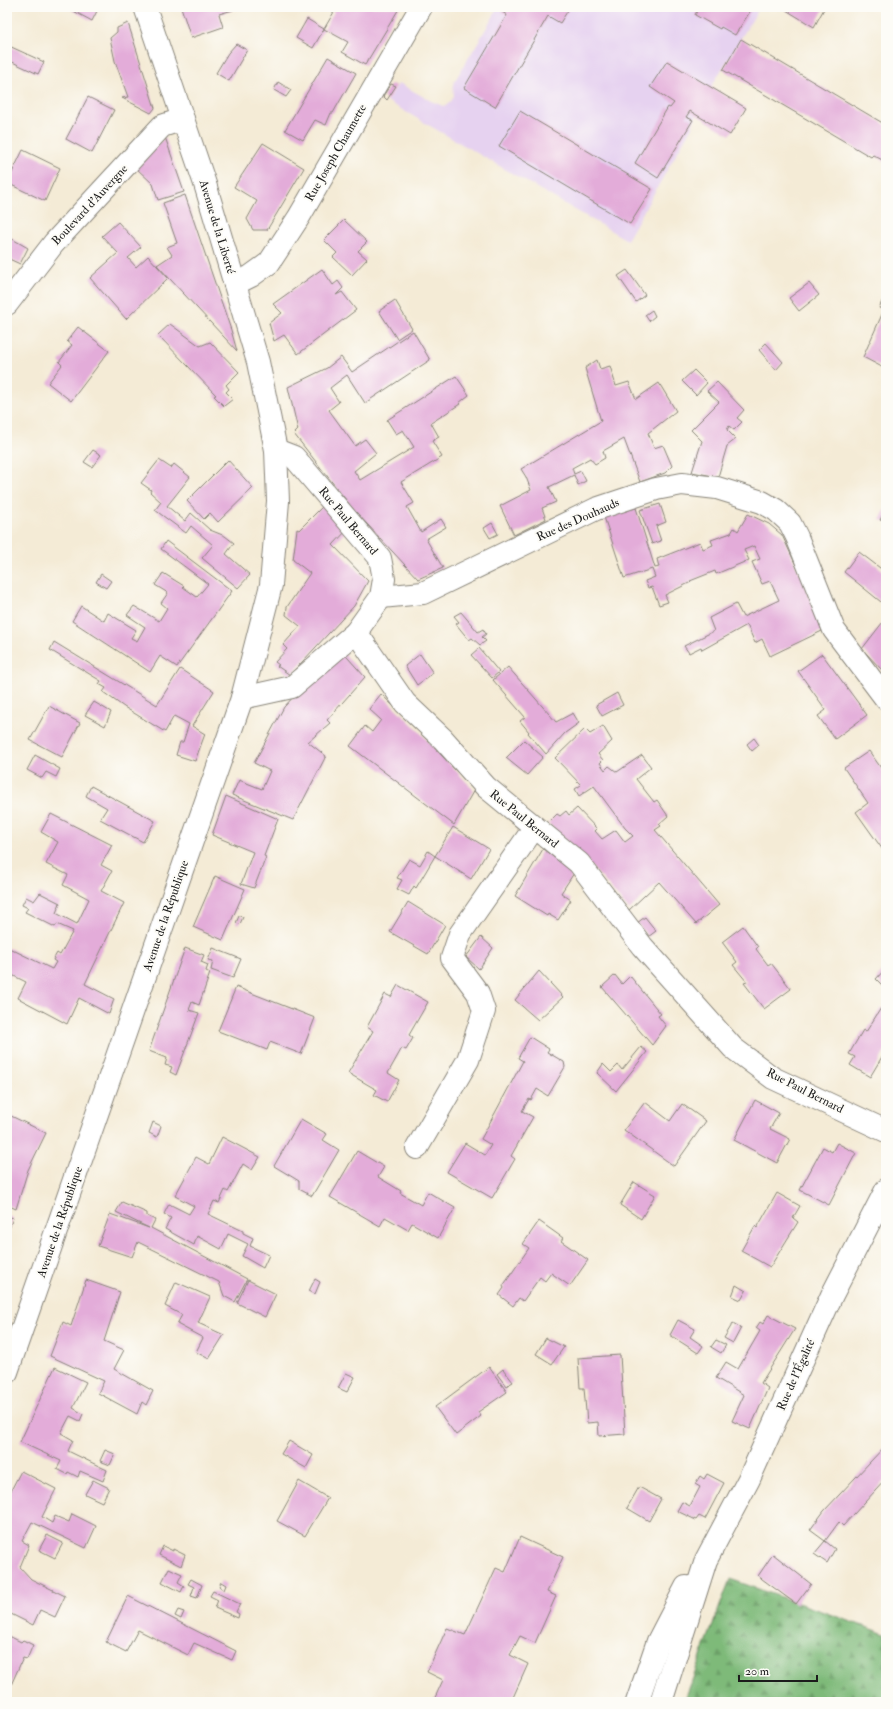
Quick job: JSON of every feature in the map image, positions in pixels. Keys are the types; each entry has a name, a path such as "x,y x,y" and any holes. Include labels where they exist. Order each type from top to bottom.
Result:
{"street":[{"name":"Avenue de la Liberté","path":"145,7 184,119 258,362 276,450"},
{"name":"Rue Joseph Chaumette","path":"234,284 251,276 269,262 299,217 421,7"},
{"name":"Boulevard d'Auvergne","path":"7,304 54,243 162,126 184,119"},
{"name":"Rue Paul Bernard","path":"276,450 294,457 380,558 384,579 381,597 356,632 405,703 443,738 486,787 534,828 579,863 642,946 732,1048 773,1078 886,1131"},
{"name":"Avenue de la République","path":"8,1363 242,698 271,585 278,501 276,450"},
{"name":"Rue des Douhauds","path":"381,597 423,593 596,509 656,489 682,484 717,488 762,502 776,510 790,523 834,630 886,699"},
{"path":"242,698 292,687 356,632"},
{"path":"417,1148 468,1060 484,1011 478,993 452,958 460,934 534,828"},
{"name":"Rue de l'Égalité","path":"660,1702 706,1560 749,1479 832,1295 886,1190"},
{"name":"Rue de l'Égalité","path":"637,1702 658,1641 690,1578 706,1560"}],"shaded area":[{"path":"493,7 760,7 700,105 692,127 627,240 387,101 399,83 443,106 450,103 454,96 453,84 496,12"}],"green space":[{"path":"730,1579 886,1634 886,1702 684,1702"}],"building":[{"path":"66,7 99,7 92,21"},
{"path":"181,7 233,7 233,10 219,14 223,27 191,38"},
{"path":"326,7 400,7 365,65 342,52 348,42 324,29 334,12"},
{"path":"505,7 570,7 560,23 548,16 495,107 464,88 507,15 502,12"},
{"path":"699,7 753,7 735,35 721,27 720,29 695,15"},
{"path":"788,7 825,7 814,27 786,10"},
{"path":"307,19 324,29 313,48 296,38"},
{"path":"128,23 155,108 151,113 122,98 128,97 115,61 110,38 117,32 117,28"},
{"path":"741,39 886,125 886,162 873,155 871,157 723,70"},
{"path":"236,44 247,50 229,81 216,73 228,53"},
{"path":"7,45 44,62 38,74 8,60"},
{"path":"328,57 356,73 333,113 331,113 326,125 315,120 303,140 285,130"},
{"path":"667,61 746,108 730,135 690,111 686,117 693,120 658,178 635,163 668,107 670,108 674,103 650,87"},
{"path":"278,82 291,90 286,97 274,90"},
{"path":"391,84 396,86 387,100 383,96"},
{"path":"88,97 114,110 92,153 66,139"},
{"path":"520,111 652,189 630,224 499,146"},
{"path":"165,137 184,192 158,200 153,184 136,168"},
{"path":"263,143 304,168 267,230 253,230 247,219 257,201 234,187"},
{"path":"23,150 60,168 45,201 7,183"},
{"path":"185,195 237,351 157,265 172,255 167,247 177,243 163,203"},
{"path":"344,220 367,242 358,251 367,259 352,275 333,257 337,253 324,240"},
{"path":"118,222 141,247 128,258 136,267 148,256 168,278 126,319 90,278 118,253 102,236"},
{"path":"7,236 28,248 20,264 7,258"},
{"path":"322,269 333,285 338,281 343,288 336,295 342,292 356,310 298,354 284,335 274,341 269,323 282,313 273,304"},
{"path":"627,270 645,295 636,302 618,276"},
{"path":"809,283 819,295 799,311 789,298"},
{"path":"886,293 886,376 882,367 863,357 884,310 879,308"},
{"path":"395,300 412,329 397,339 379,311"},
{"path":"652,310 655,316 649,321 645,315"},
{"path":"170,324 200,346 210,342 239,372 226,385 229,389 226,392 233,399 224,406 214,396 216,395 158,335"},
{"path":"78,327 109,351 71,401 48,383 62,365 59,362 72,345 67,341"},
{"path":"413,331 430,360 365,403 347,375 330,388 339,402 329,410 355,446 365,439 376,453 354,471 360,480 414,447 403,430 396,434 387,420 456,376 469,395 459,403 460,404 431,423 439,437 432,441 442,457 401,482 414,503 407,507 421,532 441,519 446,527 426,539 443,568 418,579 354,510 294,434 298,430 288,387 327,368 341,357 352,372"},
{"path":"766,343 783,362 776,370 759,350"},
{"path":"597,360 600,369 610,366 616,386 629,382 636,399 659,383 676,411 648,433 654,448 663,445 672,466 665,473 640,482 624,439 603,451 605,458 595,464 590,458 572,468 574,474 581,471 586,481 578,485 574,475 549,487 556,502 542,508 546,519 514,535 500,506 531,490 521,469 601,421 585,368"},
{"path":"694,370 707,383 696,395 682,381"},
{"path":"717,382 744,410 737,418 742,422 734,430 729,426 727,430 736,439 727,446 718,477 692,472 702,441 691,430 719,402 707,391"},
{"path":"93,450 101,455 92,467 84,462"},
{"path":"159,460 171,468 174,464 190,477 167,506 185,521 191,513 210,530 225,536 234,543 226,554 250,575 238,588 202,558 213,545 191,526 186,533 155,510 161,502 150,492 151,490 141,483"},
{"path":"228,460 253,488 218,522 210,513 204,519 187,501"},
{"path":"660,504 666,522 656,526 661,541 652,544 640,510"},
{"path":"323,506 347,530 333,545 368,581 354,606 290,675 277,666 279,665 275,662 287,649 283,645 300,626 286,615 287,607 310,573 293,560 297,529 299,530"},
{"path":"636,508 655,568 659,567 657,559 700,542 703,549 713,545 711,540 731,533 734,528 738,531 748,514 769,524 782,535 806,587 822,631 770,656 762,639 755,643 747,625 702,650 701,647 689,653 684,646 714,631 709,618 736,604 743,617 779,600 770,581 762,584 752,562 760,559 754,546 744,550 749,560 716,574 715,571 690,581 691,582 665,595 668,602 659,605 652,587 648,588 645,581 655,577 652,569 624,578 604,517"},
{"path":"886,509 886,522 880,520"},
{"path":"492,523 498,534 490,538 484,528"},
{"path":"166,541 232,591 177,667 160,656 150,672 72,621 81,606 104,621 108,613 136,630 131,638 137,641 145,627 127,615 134,606 159,621 167,608 161,603 168,593 155,585 163,573 184,586 183,587 197,597 208,584 161,549"},
{"path":"859,552 884,571 886,569 886,606 844,572"},
{"path":"101,574 111,581 106,588 96,582"},
{"path":"461,612 478,632 483,629 486,634 482,637 486,641 480,645 472,638 469,640 456,624 459,622 454,616"},
{"path":"886,618 886,667 883,671 862,649"},
{"path":"54,642 157,705 180,669 214,691 192,726 205,734 195,761 176,755 180,742 183,742 189,724 174,716 165,732 124,707 103,692 106,688 99,684 101,681 50,650"},
{"path":"339,648 365,677 327,720 330,723 308,742 326,756 293,820 232,795 239,780 262,789 270,771 254,763 284,707"},
{"path":"479,648 499,672 492,678 471,655"},
{"path":"420,654 433,673 417,685 405,666"},
{"path":"822,654 867,715 835,739 818,716 826,710 798,671"},
{"path":"508,667 556,722 573,713 579,723 565,733 546,754 520,721 525,717 493,680"},
{"path":"617,693 623,705 602,716 596,705"},
{"path":"381,694 413,725 474,790 454,825 350,746 365,726 372,732 381,720 369,709"},
{"path":"94,702 111,712 105,726 85,715"},
{"path":"49,706 80,723 62,757 30,740"},
{"path":"603,726 612,741 598,754 603,760 600,763 605,770 609,766 617,772 642,755 651,767 636,779 654,802 657,800 668,816 659,824 661,826 655,830 719,905 696,924 659,882 629,910 602,878 548,823 557,814 560,816 566,811 569,815 577,808 597,829 595,831 602,839 616,830 625,842 633,836 625,828 594,786 579,796 575,789 581,785 555,758 585,729 590,734"},
{"path":"754,738 759,745 752,751 747,744"},
{"path":"524,740 543,757 527,775 506,758"},
{"path":"869,751 886,775 886,848 883,850 856,812 868,803 844,768"},
{"path":"35,755 60,769 56,777 46,772 42,778 27,770"},
{"path":"91,786 155,821 143,842 100,819 107,808 86,796"},
{"path":"226,796 278,819 254,888 241,884 253,852 212,835"},
{"path":"51,814 112,845 101,865 112,871 101,891 124,903 85,984 114,999 109,1014 79,998 67,1024 18,998 26,982 10,974 7,979 7,950 9,948 52,969 56,962 53,960 57,953 60,955 73,931 57,924 55,927 25,912 28,908 22,905 26,897 34,901 40,893 60,903 56,913 77,924 89,899 63,885 68,875 46,864 58,842 41,832"},
{"path":"453,827 489,849 471,879 435,856"},
{"path":"543,849 574,873 561,893 571,900 558,920 548,914 547,916 515,896"},
{"path":"428,851 435,856 416,888 414,886 409,895 397,889 402,880 397,878 409,859 420,865"},
{"path":"215,876 245,889 223,940 193,927"},
{"path":"408,902 445,925 428,954 390,932"},
{"path":"239,916 243,917 240,924 236,923"},
{"path":"645,917 656,931 648,937 637,923"},
{"path":"743,926 758,947 756,949 768,965 771,963 791,989 764,1009 744,983 747,982 733,965 737,962 722,942"},
{"path":"481,937 493,948 479,969 466,957"},
{"path":"185,948 204,955 201,962 208,965 206,971 210,973 199,1005 192,1002 189,1010 199,1013 176,1075 170,1072 172,1067 165,1065 167,1058 149,1051"},
{"path":"213,948 241,959 233,978 211,970 213,961 208,960"},
{"path":"886,968 886,989 876,979"},
{"path":"539,971 563,997 538,1020 515,1000"},
{"path":"615,975 622,984 630,976 661,1014 658,1016 666,1026 652,1045 602,987"},
{"path":"398,985 428,1002 409,1035 413,1038 406,1050 402,1048 388,1073 399,1080 387,1102 374,1095 377,1090 348,1073 373,1031 367,1027 385,994 391,997"},
{"path":"236,987 315,1018 301,1054 270,1042 267,1050 218,1031"},
{"path":"881,1008 886,1012 886,1050 870,1077 850,1065 855,1057 849,1054 863,1030 866,1032"},
{"path":"530,1037 549,1049 547,1052 564,1062 565,1067 548,1096 537,1089 531,1100 529,1099 522,1111 533,1117 511,1156 515,1159 492,1198 447,1172 465,1143 485,1155 491,1145 481,1139 523,1061 518,1058"},
{"path":"641,1047 647,1052 616,1091 597,1073 603,1064 611,1072 618,1065 622,1070"},
{"path":"755,1100 779,1113 770,1129 790,1139 777,1163 734,1140"},
{"path":"645,1102 670,1121 682,1104 706,1121 674,1166 624,1130"},
{"path":"7,1114 46,1133 28,1170 16,1209 7,1205"},
{"path":"301,1119 327,1134 323,1140 339,1150 312,1196 299,1189 299,1181 274,1166"},
{"path":"153,1122 161,1126 157,1137 149,1133"},
{"path":"222,1137 260,1157 252,1170 243,1164 228,1192 225,1190 219,1203 214,1201 208,1214 243,1231 243,1233 253,1238 250,1246 269,1255 263,1268 242,1256 248,1244 228,1234 221,1249 197,1236 194,1245 165,1229 171,1218 164,1214 169,1204 189,1214 194,1206 175,1196 196,1157 209,1164"},
{"path":"837,1143 856,1153 829,1205 800,1190 823,1147 832,1152"},
{"path":"357,1151 384,1167 378,1177 401,1191 400,1193 421,1205 428,1192 455,1208 438,1238 412,1223 408,1230 385,1217 380,1226 330,1197"},
{"path":"634,1182 655,1195 641,1219 620,1205"},
{"path":"777,1193 800,1206 793,1218 798,1222 770,1267 741,1251 755,1226 757,1228"},
{"path":"122,1202 147,1213 147,1216 155,1220 151,1228 247,1279 235,1302 224,1296 219,1282 138,1242 132,1257 98,1246 110,1214 149,1228 116,1212"},
{"path":"7,1216 13,1218 7,1234"},
{"path":"539,1221 563,1238 561,1241 588,1260 570,1286 551,1273 545,1281 540,1277 523,1301 519,1298 513,1306 499,1295 504,1288 503,1286 529,1248 523,1244"},
{"path":"315,1279 320,1282 315,1294 309,1291"},
{"path":"86,1280 120,1292 104,1341 124,1350 114,1369 153,1391 146,1405 142,1402 137,1414 98,1393 104,1381 50,1356 63,1322 71,1326"},
{"path":"248,1280 276,1294 265,1317 237,1303"},
{"path":"176,1282 210,1297 198,1323 224,1335 209,1359 196,1352 203,1338 177,1324 182,1315 165,1306"},
{"path":"736,1285 746,1291 741,1300 732,1296"},
{"path":"768,1315 795,1329 761,1383 768,1388 750,1429 732,1421 744,1395 716,1378 726,1362 738,1369 760,1331 756,1328 760,1322 763,1324"},
{"path":"678,1320 695,1329 690,1337 703,1346 698,1353 670,1335"},
{"path":"733,1323 741,1328 733,1343 724,1338"},
{"path":"546,1338 564,1347 552,1364 536,1354"},
{"path":"716,1340 726,1345 721,1353 711,1347"},
{"path":"620,1355 625,1434 599,1436 598,1422 587,1423 584,1388 580,1388 578,1358"},
{"path":"55,1367 86,1382 73,1408 83,1414 80,1421 70,1416 61,1433 73,1440 68,1451 107,1470 103,1481 80,1471 78,1477 68,1472 67,1474 57,1469 61,1461 20,1442"},
{"path":"489,1367 507,1392 478,1412 481,1416 456,1435 435,1407"},
{"path":"503,1369 513,1382 506,1386 497,1374"},
{"path":"346,1373 355,1377 347,1392 338,1388"},
{"path":"289,1441 313,1455 306,1468 281,1454"},
{"path":"886,1445 886,1479 843,1526 839,1522 825,1541 810,1530 824,1511"},
{"path":"105,1450 115,1454 110,1465 100,1461"},
{"path":"21,1471 56,1489 42,1517 52,1523 55,1516 69,1522 72,1514 96,1526 86,1548 32,1522 22,1541 29,1545 20,1567 31,1579 65,1596 55,1617 40,1610 33,1625 7,1612 7,1498"},
{"path":"707,1474 724,1483 705,1519 699,1516 696,1520 677,1511 682,1502 690,1506 700,1487 695,1484 700,1476 704,1479"},
{"path":"93,1480 109,1488 102,1502 85,1494"},
{"path":"299,1481 328,1498 305,1536 277,1521"},
{"path":"639,1487 661,1499 649,1521 627,1508"},
{"path":"47,1535 63,1543 55,1558 39,1550"},
{"path":"520,1537 563,1557 547,1592 556,1596 535,1643 520,1636 510,1655 528,1664 511,1702 491,1702 487,1700 486,1702 433,1702 443,1680 427,1672 447,1628 465,1635 496,1568 505,1572"},
{"path":"825,1541 835,1549 827,1563 814,1554"},
{"path":"163,1546 185,1555 181,1566 159,1555"},
{"path":"773,1554 811,1584 796,1604 758,1576"},
{"path":"169,1568 182,1574 178,1582 184,1586 181,1592 162,1582"},
{"path":"191,1579 202,1585 197,1598 191,1596 194,1587 188,1584"},
{"path":"221,1582 226,1585 224,1590 219,1586"},
{"path":"213,1591 240,1604 236,1612 239,1614 238,1618 215,1608 218,1600 210,1596"},
{"path":"128,1596 236,1651 232,1660 194,1643 188,1655 138,1630 126,1652 106,1642"},
{"path":"178,1610 184,1612 181,1619 175,1616"},
{"path":"7,1635 21,1642 23,1640 33,1645 27,1659 23,1658 7,1694"}]}
